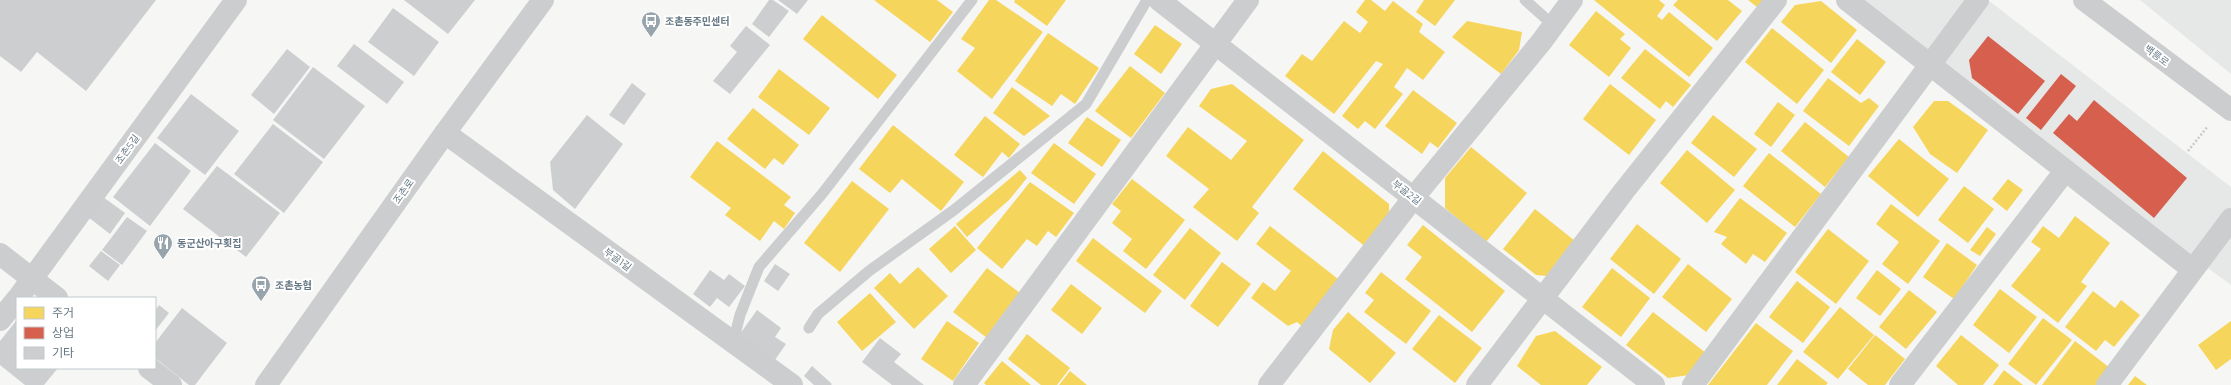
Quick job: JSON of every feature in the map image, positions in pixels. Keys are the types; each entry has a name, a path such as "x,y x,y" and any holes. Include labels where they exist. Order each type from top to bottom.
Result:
{"street":[{"name":"조촌5길","path":"18,297 33,280 236,0"},
{"name":"조촌로","path":"266,385 445,132 543,0"},
{"name":"부골2길","path":"1159,0 1414,196 1654,385"},
{"path":"964,385 1248,0"},
{"path":"1269,385 1414,196 1572,0"},
{"path":"1477,385 1542,298 1776,0"},
{"path":"1847,0 2192,269"},
{"path":"1693,385 1773,275 1931,66 1978,0"},
{"name":"백릉로","path":"2084,0 2231,110"},
{"name":"부골1길","path":"445,132 792,385"},
{"path":"1900,385 2065,171"},
{"path":"2107,385 2192,269 2231,219"},
{"path":"0,254 56,297"},
{"name":"조촌5길","path":"0,320 16,299"},
{"path":"149,369 171,385"}],"lane":[{"path":"733,342 740,315 759,267 822,194 972,0"},
{"path":"809,328 818,314 870,271 954,210 1086,104 1147,0"},
{"path":"1524,0 1553,25"}],"shaded area":[{"path":"1865,0 1988,0 2231,187 2231,285 2182,249"},
{"path":"2140,0 2231,0 2231,74"}],"building: 주거":[{"path":"874,0 937,0 953,12 930,42"},
{"path":"989,0 996,0 1043,32 992,99 957,71 975,48 961,39"},
{"path":"1015,0 1066,0 1047,26 1014,2"},
{"path":"1365,0 1371,0 1385,11 1393,1 1423,24 1419,32 1445,52 1423,80 1407,68 1394,87 1403,94 1375,129 1365,121 1358,129 1342,116 1383,64 1376,61 1334,114 1285,76 1302,54 1312,61 1344,21 1360,33 1368,22 1356,12"},
{"path":"1424,0 1455,0 1435,26 1416,12"},
{"path":"1594,0 1659,0 1665,5 1657,16 1662,20 1669,12 1713,48 1689,77"},
{"path":"1678,0 1728,0 1742,11 1717,41 1673,5"},
{"path":"1748,0 1763,0 1757,7"},
{"path":"1821,1 1857,30 1831,63 1781,22 1795,5"},
{"path":"1596,11 1625,34 1620,39 1631,48 1609,77 1569,45"},
{"path":"822,15 897,75 878,99 803,39"},
{"path":"1467,21 1522,32 1519,50 1501,74 1452,37"},
{"path":"1155,25 1182,44 1161,74 1134,54"},
{"path":"1772,28 1824,70 1797,104 1745,62"},
{"path":"1048,33 1099,68 1075,104 1061,94 1052,106 1015,81"},
{"path":"1857,39 1886,62 1860,95 1831,72"},
{"path":"1645,49 1691,85 1673,107 1666,101 1660,109 1621,78"},
{"path":"1130,66 1165,93 1131,138 1095,111"},
{"path":"779,69 830,108 809,135 758,97"},
{"path":"1828,78 1861,103 1869,98 1879,106 1849,146 1803,111"},
{"path":"1232,84 1304,140 1252,207 1259,213 1237,241 1193,207 1209,189 1166,156 1188,127 1231,160 1247,141 1199,106 1211,89"},
{"path":"1610,84 1656,120 1629,155 1583,119"},
{"path":"1012,87 1050,116 1024,136 993,113"},
{"path":"1413,90 1457,123 1438,148 1430,142 1422,154 1385,126"},
{"path":"1934,101 1948,101 1988,130 1957,173 1930,154 1913,127"},
{"path":"1778,102 1795,115 1771,147 1754,134"},
{"path":"753,108 799,145 783,165 774,158 765,169 727,139"},
{"path":"1713,115 1757,149 1734,177 1691,143"},
{"path":"985,116 1020,144 1009,158 1002,152 983,177 954,155"},
{"path":"1087,117 1121,140 1102,167 1068,143"},
{"path":"1805,122 1849,157 1825,187 1781,151"},
{"path":"893,125 964,182 941,211 902,179 890,193 859,169"},
{"path":"1899,139 1949,179 1918,217 1868,176"},
{"path":"717,141 791,197 784,205 795,213 784,229 774,221 760,241 725,215 731,208 690,177"},
{"path":"1054,143 1096,174 1074,204 1031,173"},
{"path":"1471,147 1527,193 1486,242 1445,208 1445,178"},
{"path":"1687,150 1735,190 1707,223 1660,183"},
{"path":"1323,151 1389,204 1389,221 1367,248 1293,189"},
{"path":"1769,153 1821,194 1795,227 1743,186"},
{"path":"1020,170 1027,178 1009,200 967,237 956,224"},
{"path":"1132,179 1185,220 1146,269 1123,251 1132,239 1112,223 1121,211 1112,204"},
{"path":"2008,179 2023,190 2007,211 1992,199"},
{"path":"852,181 889,209 840,272 804,243"},
{"path":"1030,182 1074,213 1056,237 1048,231 1037,246 1027,239 1002,269 977,248"},
{"path":"1964,186 1994,209 1968,243 1938,220"},
{"path":"1740,198 1787,233 1765,262 1753,254 1746,264 1721,244 1727,237 1714,232"},
{"path":"1891,204 1940,241 1908,284 1882,264 1899,242 1876,224"},
{"path":"1535,209 1575,241 1547,276 1536,275 1503,249"},
{"path":"2075,216 2110,243 2081,282 2087,286 2058,323 2011,286 2041,249 2031,242 2043,226 2059,238"},
{"path":"1637,224 1681,259 1654,294 1610,259"},
{"path":"1423,225 1505,291 1472,332 1405,279 1422,257 1407,245"},
{"path":"955,226 976,250 951,273 929,249"},
{"path":"1270,226 1342,282 1305,329 1297,322 1288,326 1251,298 1263,282 1275,291 1291,271 1256,244"},
{"path":"1987,227 1996,234 1980,256 1970,250"},
{"path":"1190,228 1221,253 1185,300 1153,275"},
{"path":"1828,229 1869,261 1836,304 1795,272"},
{"path":"1093,238 1162,291 1145,313 1076,261"},
{"path":"1947,243 1977,265 1954,299 1923,277"},
{"path":"1222,262 1251,284 1218,327 1190,306"},
{"path":"1688,264 1732,299 1706,332 1662,297"},
{"path":"918,267 948,296 914,329 874,288 890,273 900,284"},
{"path":"987,268 1020,293 987,338 953,312"},
{"path":"1612,268 1650,298 1621,337 1582,307"},
{"path":"1877,270 1901,289 1880,316 1856,298"},
{"path":"1381,272 1431,311 1406,344 1364,312 1374,300 1365,293"},
{"path":"1797,281 1830,307 1803,343 1769,317"},
{"path":"1071,284 1102,308 1082,334 1051,310"},
{"path":"2000,289 2037,317 2009,353 1973,325"},
{"path":"1909,290 1937,312 1906,349 1879,327"},
{"path":"2093,291 2115,308 2121,300 2140,315 2114,347 2105,340 2096,351 2065,327"},
{"path":"870,293 896,322 862,351 837,322"},
{"path":"1840,307 1874,335 1838,379 1803,352"},
{"path":"1348,312 1396,353 1370,383 1329,349 1333,330"},
{"path":"1653,312 1706,353 1689,375 1668,378 1626,345"},
{"path":"1439,315 1482,348 1455,383 1412,349"},
{"path":"2043,318 2072,340 2036,385 2008,364"},
{"path":"947,321 979,343 953,381 921,359"},
{"path":"2231,321 2231,359 2216,370 2198,345"},
{"path":"1756,323 1793,351 1767,385 1708,385"},
{"path":"1555,331 1602,367 1587,385 1541,385 1517,366 1536,336"},
{"path":"1027,334 1070,368 1057,385 1041,385 1008,359"},
{"path":"1875,335 1905,359 1885,385 1868,385 1848,369"},
{"path":"1961,335 1999,365 1983,385 1958,385 1936,366"},
{"path":"2075,341 2110,368 2097,385 2042,385"},
{"path":"1797,359 1828,383 1826,385 1777,385"},
{"path":"1002,361 1031,385 986,385 984,383"},
{"path":"2004,370 2023,385 1993,385"},
{"path":"1070,371 1087,385 1059,385"},
{"path":"2135,376 2147,385 2128,385"}],"building: 상업":[{"path":"1988,36 2045,81 2018,114 1972,78 1969,60"},
{"path":"2061,74 2076,86 2041,130 2026,118"},
{"path":"2094,100 2187,178 2154,218 2053,133 2069,114 2077,121"}],"building: 기타":[{"path":"0,0 156,0 86,91 37,52 21,72 0,56"},
{"path":"404,0 475,0 448,34"},
{"path":"769,0 773,0 789,11 769,37 752,24"},
{"path":"778,0 808,0 797,14"},
{"path":"393,8 439,42 414,76 368,42"},
{"path":"746,26 770,45 730,94 713,81 737,52 730,46"},
{"path":"354,44 404,82 387,104 337,66"},
{"path":"287,49 310,67 274,114 251,95"},
{"path":"313,67 365,106 324,159 273,120"},
{"path":"632,83 646,94 624,125 609,115"},
{"path":"191,94 239,131 205,175 157,138"},
{"path":"587,115 623,144 575,209 553,190 550,162"},
{"path":"273,124 323,162 284,213 234,174"},
{"path":"155,143 191,171 150,226 113,197"},
{"path":"217,166 280,213 246,257 183,209"},
{"path":"99,194 125,213 110,234 84,214"},
{"path":"127,217 147,231 122,265 102,250"},
{"path":"101,251 120,265 108,281 89,266"},
{"path":"775,264 790,274 778,291 764,281"},
{"path":"710,270 724,280 729,274 745,286 729,307 717,298 710,307 693,294"},
{"path":"159,305 169,313 156,330 156,310"},
{"path":"182,308 227,343 195,385 189,385 156,359 156,342"},
{"path":"757,310 781,328 775,337 786,344 775,360 740,334"},
{"path":"16,321 16,369 57,369 44,385 25,385 0,365 0,341"},
{"path":"880,338 901,354 894,362 924,385 892,385 862,362"},
{"path":"812,366 832,384 814,385 804,376"}],"place":[{"name":"조촌동주민센터","path":"651,38"},
{"name":"동군산아구횟집","path":"163,260"},
{"name":"조촌농협","path":"261,302"}]}
